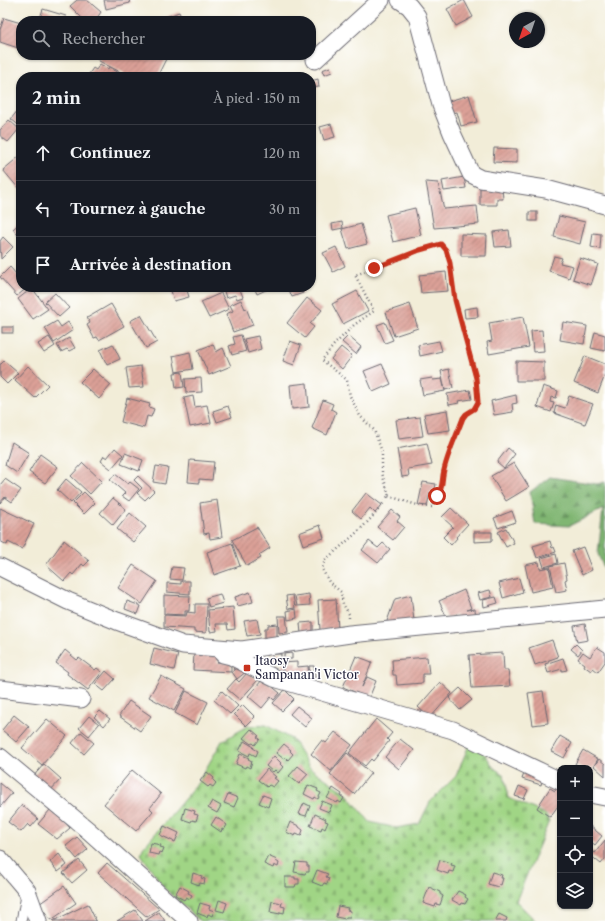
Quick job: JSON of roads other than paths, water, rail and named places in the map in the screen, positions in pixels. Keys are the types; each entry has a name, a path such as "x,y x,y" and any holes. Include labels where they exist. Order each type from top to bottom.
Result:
{"street":[{"path":"316,60 381,0"},
{"path":"400,0 409,6 417,16 441,105 471,174 481,179 546,188 605,205"},
{"path":"0,567 68,601 117,621 183,645 231,656 274,678 453,730 557,780"},
{"path":"183,645 242,650 350,634 605,609"},
{"path":"0,689 81,700"},
{"path":"0,757 89,831 189,921"},
{"path":"593,795 605,798"},
{"path":"0,859 26,891 38,921"}],"lane":[{"path":"21,921 26,891"}],"place":[{"name":"Itaosy Sampanan'i Victor","path":"247,668"}]}
